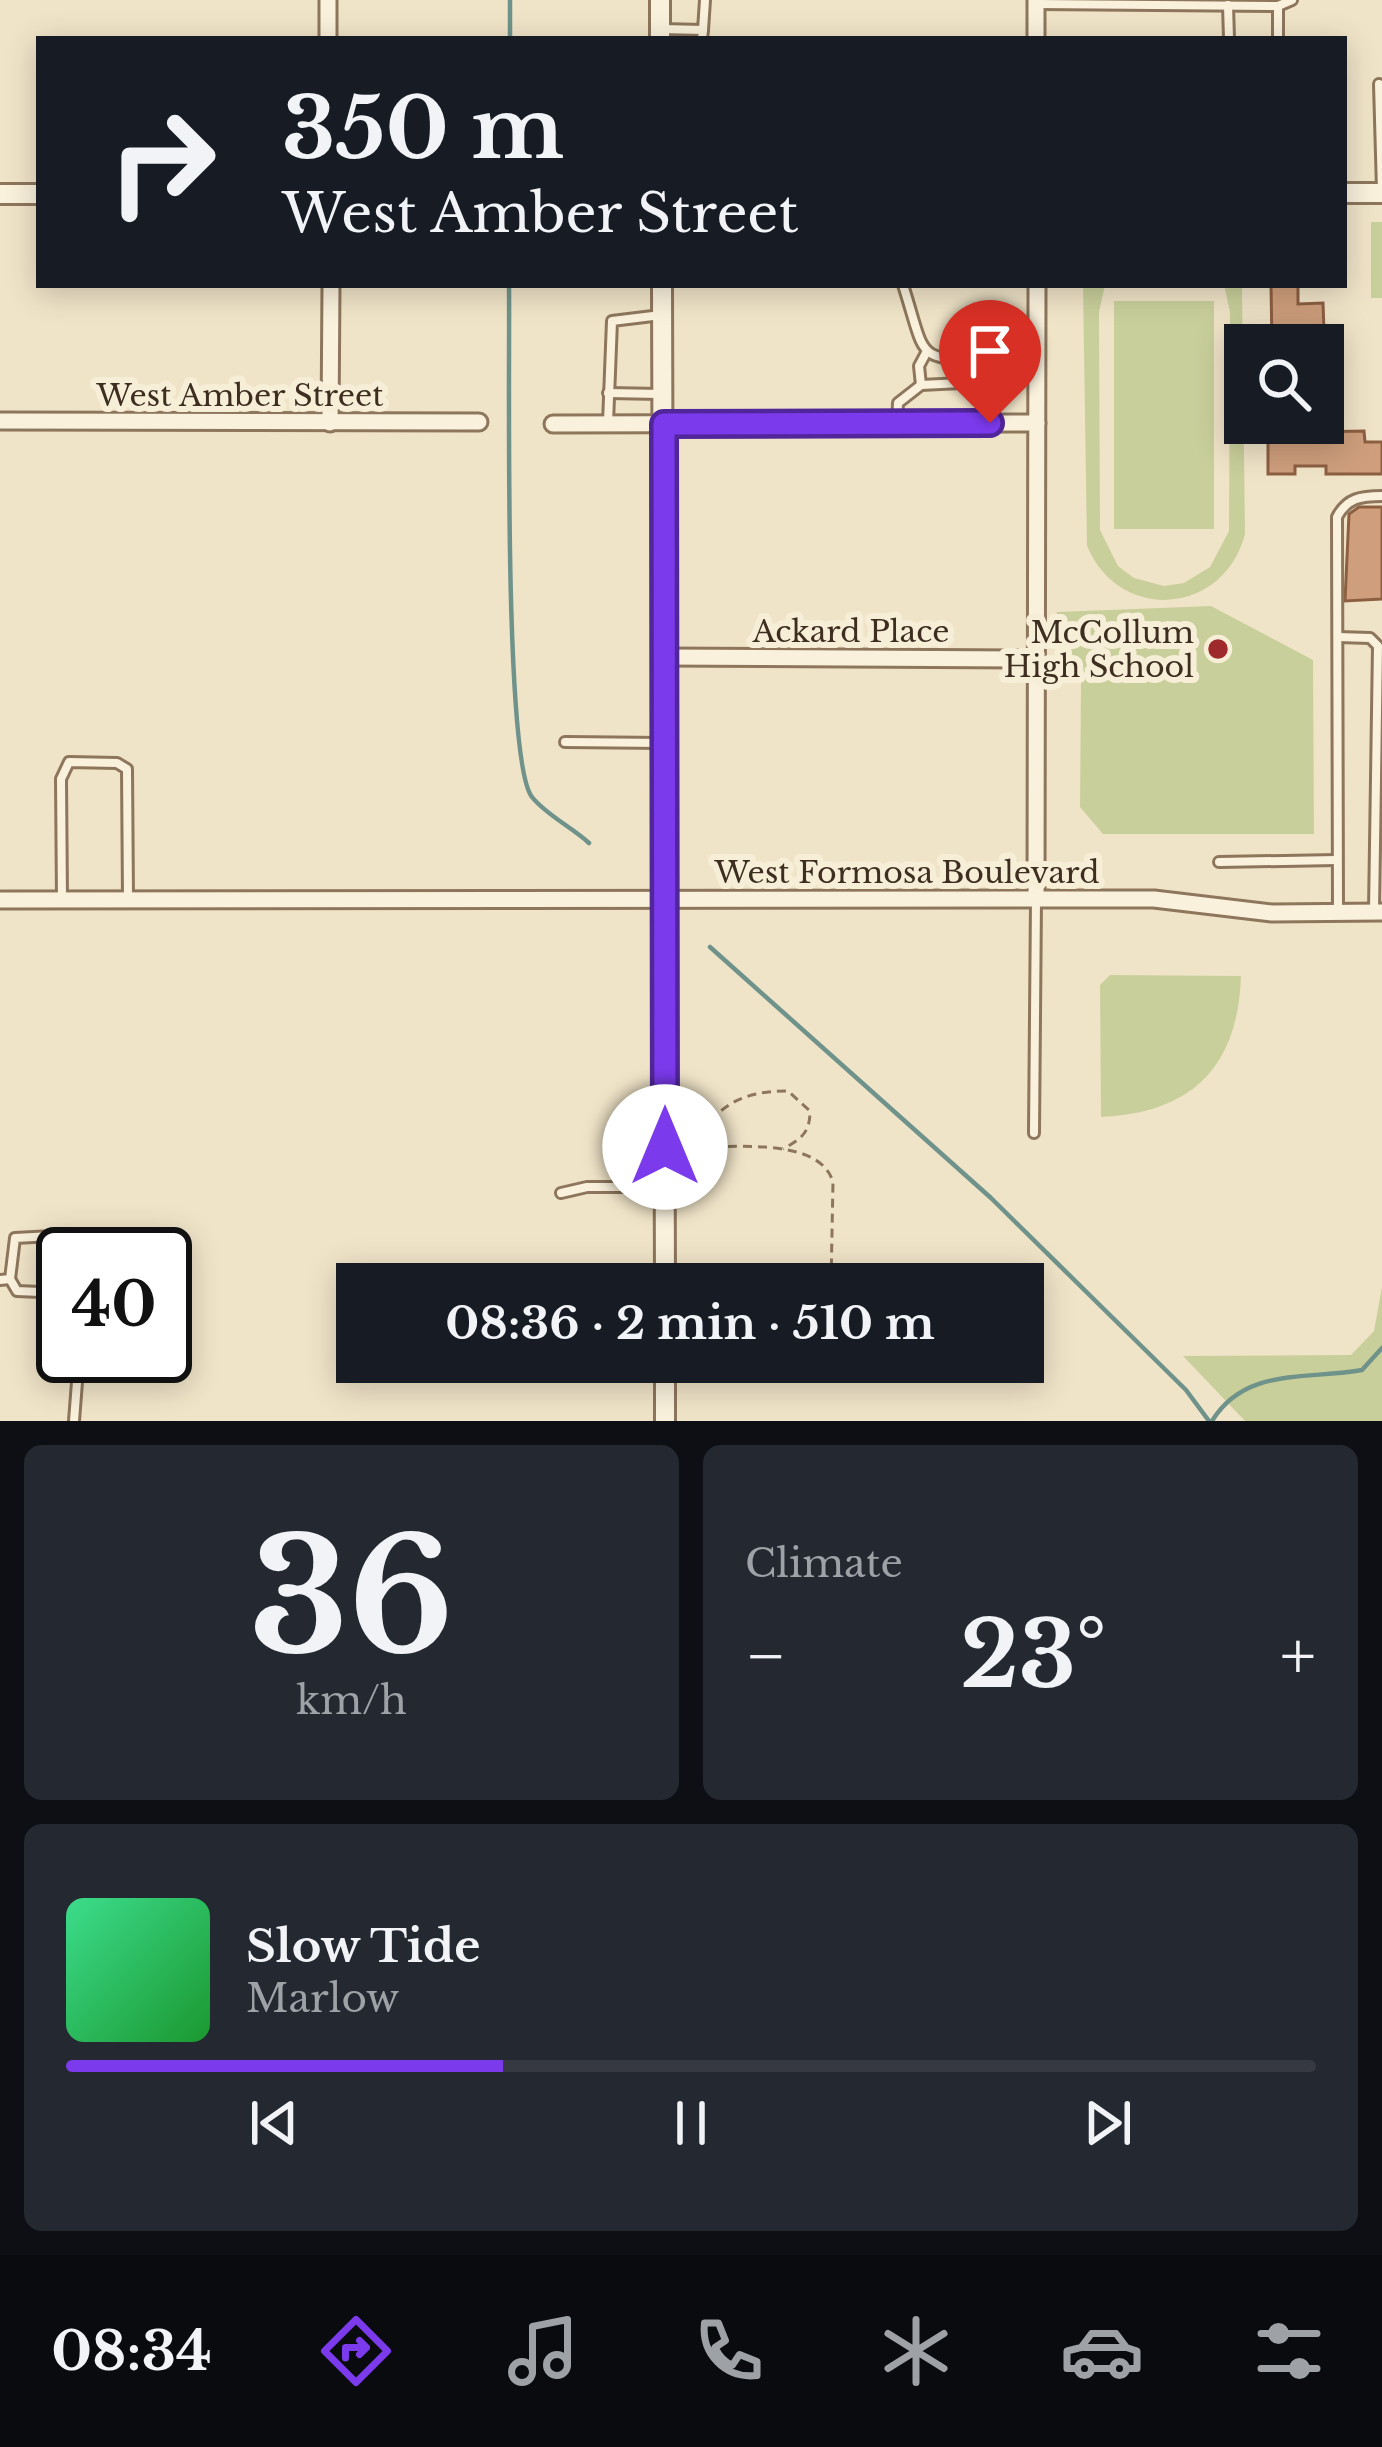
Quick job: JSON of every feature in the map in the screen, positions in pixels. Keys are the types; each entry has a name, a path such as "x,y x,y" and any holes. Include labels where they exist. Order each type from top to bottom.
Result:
{"street":[{"path":"328,0 328,36"},
{"path":"660,0 660,34"},
{"path":"1036,2 1036,36"},
{"path":"1347,193 1382,193"},
{"path":"0,194 36,194"},
{"path":"330,423 331,288"},
{"path":"662,288 665,1263"},
{"path":"1036,898 1037,288"},
{"name":"West Amber Street","path":"0,421 479,422"},
{"path":"553,424 1037,423"},
{"name":"Ackard Place","path":"665,657 1037,659"},
{"name":"West Formosa Boulevard","path":"0,900 1154,899 1272,913 1378,912"},
{"path":"664,1421 665,1383"}],"lane":[{"path":"660,34 703,34 705,0"},
{"path":"1036,2 1278,6 1292,0"},
{"path":"1228,5 1229,36"},
{"path":"1278,6 1278,36"},
{"path":"1378,84 1382,193"},
{"path":"897,423 898,404 921,385 1001,381 1000,359 939,360 926,352 914,334 904,288"},
{"path":"608,424 612,320 662,315"},
{"path":"921,385 919,366 926,352"},
{"path":"1001,375 1037,373"},
{"path":"608,393 664,394"},
{"path":"1338,912 1336,517 1343,505 1362,496 1382,496"},
{"path":"1338,637 1370,638 1378,646 1378,912"},
{"path":"565,742 664,743"},
{"path":"62,900 62,770 69,763 93,763 127,769 128,900"},
{"path":"1220,862 1337,860"},
{"path":"1034,1133 1036,898"},
{"path":"560,1193 587,1187 665,1187"},
{"path":"36,1237 15,1238 5,1280 17,1291 36,1292"},
{"path":"74,1421 77,1383"}],"path":[{"path":"693,1148 705,1125 733,1100 788,1091 810,1111 810,1123 807,1133 780,1150"},
{"path":"665,1147 780,1150 818,1158 829,1167 833,1182 831,1263"}],"green space":[{"path":"1371,222 1382,222 1382,298 1371,298"},
{"path":"1083,288 1104,288 1099,312 1100,530 1118,566 1134,578 1164,586 1184,583 1210,567 1229,531 1229,444 1244,444 1245,534 1234,561 1216,581 1194,594 1170,600 1146,598 1102,571 1087,546"},
{"path":"1225,288 1242,288 1242,324 1230,324"},
{"path":"1114,301 1214,301 1214,529 1114,529"},
{"path":"1211,606 1313,660 1314,834 1103,834 1080,807 1081,682 1056,681 1057,612"},
{"path":"1110,975 1241,976 1231,1036 1204,1079 1161,1106 1101,1117 1100,985"},
{"path":"1382,1287 1382,1421 1245,1421 1183,1356 1351,1355 1374,1331"}],"building":[{"path":"1271,288 1298,288 1298,304 1323,303 1324,324 1272,324"},
{"path":"1344,431 1364,431 1365,442 1382,442 1382,474 1326,474 1326,466 1295,466 1295,474 1268,474 1268,444 1344,444"},
{"path":"1359,507 1382,507 1382,599 1345,601 1349,514"}],"waterway":[{"path":"510,0 510,36"},
{"path":"509,288 512,638 523,768 532,797 589,843"},
{"path":"710,947 991,1198 1186,1390 1209,1421"},
{"path":"1212,1421 1241,1392 1259,1384 1362,1370 1382,1348"}],"place":[{"name":"McCollum High School","path":"1218,649"}],"route":[{"path":"665,1147 664,424 990,423"}]}
